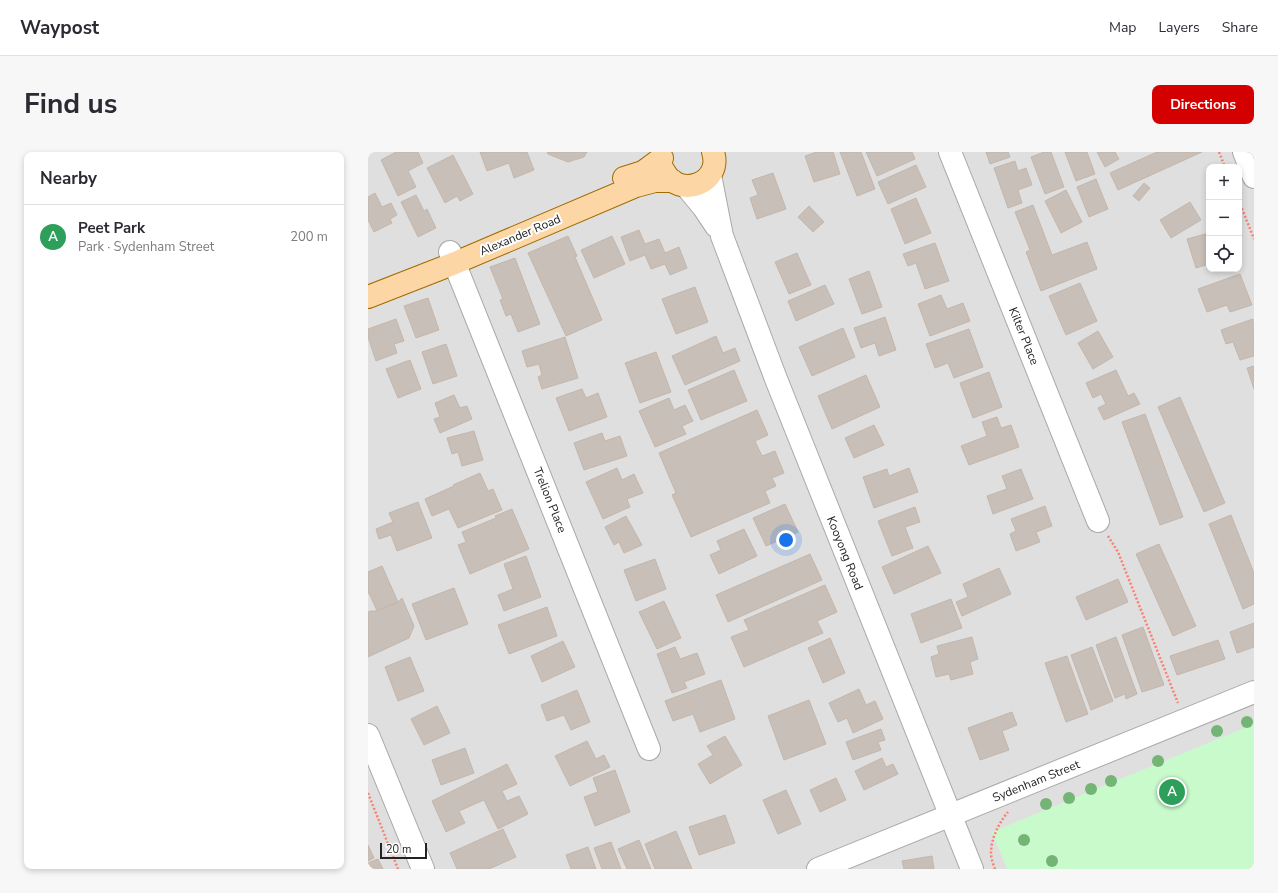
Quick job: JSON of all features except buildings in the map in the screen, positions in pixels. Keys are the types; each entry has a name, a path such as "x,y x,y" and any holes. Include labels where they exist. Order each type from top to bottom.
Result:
{"main road":[{"path":"662,155 665,172 679,184 699,184 712,165 732,152"},
{"name":"Alexander Road","path":"368,297 615,180 643,172 662,155"},
{"name":"Alexander Road","path":"368,284 453,257 636,186 655,181 679,184"}],"street":[{"name":"Kilter Place","path":"950,152 1098,521"},
{"path":"1244,152 1254,177"},
{"name":"Kooyong Road","path":"712,165 722,236"},
{"name":"Kooyong Road","path":"679,184 704,208 722,236 776,379 972,869"},
{"name":"Trelion Place","path":"453,257 649,749"},
{"name":"Sydenham Street","path":"818,869 1254,692"},
{"path":"368,736 423,869"}],"path":[{"path":"1219,152 1224,164"},
{"path":"1242,209 1254,239"},
{"path":"1098,521 1118,552 1185,720"},
{"path":"368,793 398,869"}],"shaded area":[{"path":"368,152 1254,152 1254,869 368,869"}],"green space":[{"path":"1254,724 1254,869 1007,869 992,832"}],"place":[{"name":"Peet Park","path":"1172,792"}]}
